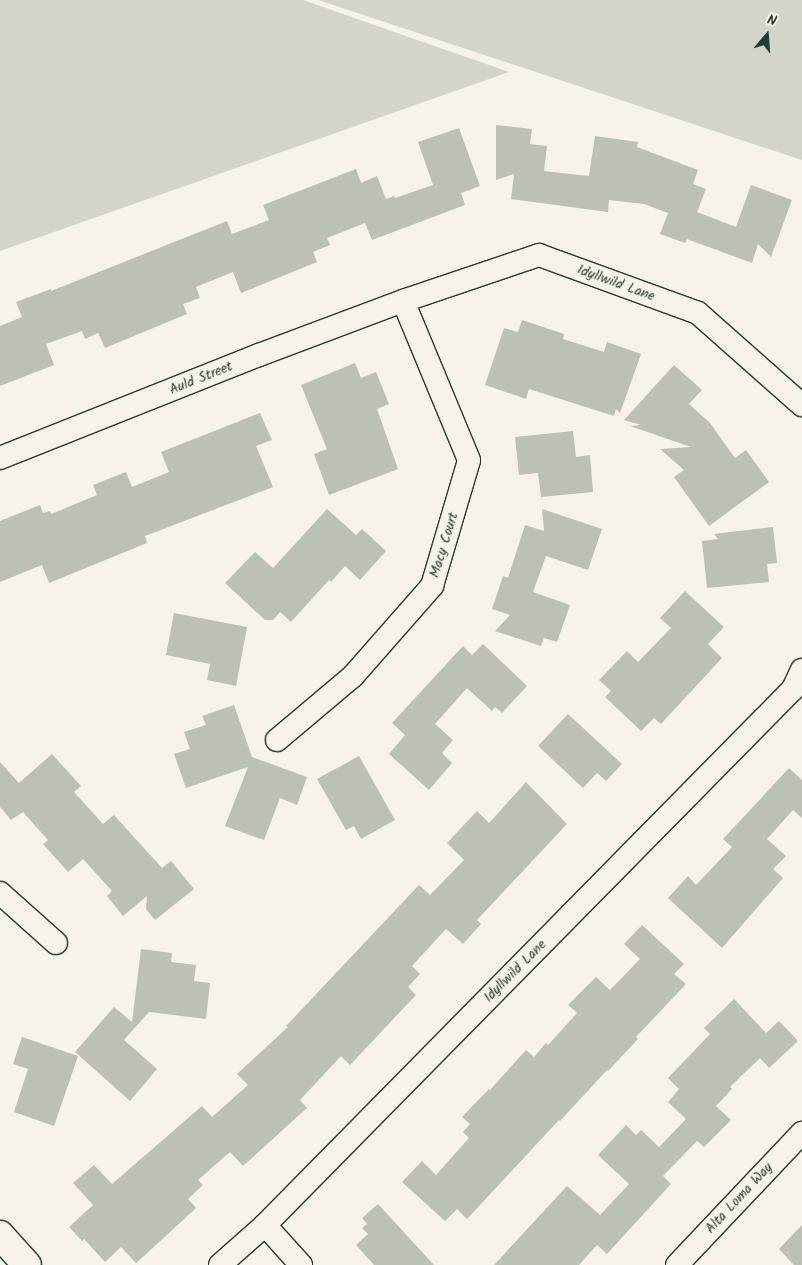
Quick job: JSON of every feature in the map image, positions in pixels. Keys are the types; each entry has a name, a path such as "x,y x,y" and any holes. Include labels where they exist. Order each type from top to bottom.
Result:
{"main road":[{"path":"0,1235 27,1265"}],"street":[{"name":"Idyllwild Lane","path":"403,301 539,255 698,313 802,405"},
{"name":"Auld Street","path":"0,458 259,355 403,301"},
{"name":"Macy Court","path":"278,740 353,676 432,586 469,460 403,301"},
{"name":"Idyllwild Lane","path":"220,1265 265,1225 799,685"},
{"path":"0,893 56,943"},
{"name":"Alta Loma Way","path":"677,1265 802,1133"},
{"path":"265,1225 301,1265"}],"shaded area":[{"path":"0,0 303,0 509,72 0,251"},
{"path":"318,0 802,0 802,160"}],"building":[{"path":"496,125 532,129 530,144 547,146 544,171 589,176 595,136 638,142 637,147 698,170 693,184 706,189 697,212 736,227 751,185 792,200 771,257 758,244 752,263 687,239 685,243 660,234 668,213 644,204 609,200 608,212 511,199 514,174 496,180"},
{"path":"459,128 480,186 461,193 465,205 372,240 365,223 327,238 330,245 313,252 317,262 241,293 233,272 196,287 200,298 183,304 187,314 105,348 98,333 85,339 82,331 46,344 54,365 0,386 0,326 22,317 16,302 51,289 51,291 227,221 232,234 269,220 263,205 356,169 361,183 377,176 386,199 394,196 395,198 433,185 418,142"},
{"path":"522,320 564,334 563,339 604,352 607,342 641,354 620,413 616,409 614,416 529,389 526,399 485,385 504,328 518,332"},
{"path":"355,363 361,378 376,372 389,404 377,409 398,469 329,495 314,454 327,449 301,385"},
{"path":"674,365 702,390 689,404 710,423 735,458 746,450 769,482 709,526 674,477 684,470 660,449 691,447 630,426 641,425 624,420"},
{"path":"260,413 272,440 256,446 273,487 145,536 147,543 49,583 42,565 0,582 0,521 40,505 43,513 50,511 51,514 97,495 93,485 126,472 132,487 169,472 161,452"},
{"path":"573,431 576,457 590,455 593,492 541,497 538,473 519,475 515,437"},
{"path":"327,509 356,535 362,529 386,551 360,580 345,566 331,582 329,580 291,622 280,612 273,620 265,620 225,583 255,552 273,568"},
{"path":"542,509 602,529 588,570 546,556 533,592 570,605 557,642 544,638 541,646 495,631 510,615 492,609 503,576 508,578 525,525 544,531"},
{"path":"773,527 777,563 767,564 769,582 707,588 702,541 718,539 714,534"},
{"path":"685,591 724,627 708,644 722,658 661,724 654,718 641,731 605,697 611,691 599,680 627,651 638,662 671,628 660,618"},
{"path":"174,613 247,627 236,686 207,680 210,664 166,655"},
{"path":"483,644 527,686 502,713 495,707 492,711 467,688 435,724 453,740 442,753 452,763 429,790 389,754 405,735 392,723 463,646 472,655"},
{"path":"234,705 252,757 307,777 297,805 280,798 264,840 225,826 248,767 186,788 174,754 190,749 184,732 206,725 202,716"},
{"path":"568,714 622,764 606,781 597,773 583,788 538,746"},
{"path":"52,754 81,786 74,792 103,824 114,815 162,868 171,861 194,889 155,920 146,909 147,896 123,916 107,896 112,891 83,859 68,872 43,844 48,840 23,812 11,820 0,807 0,762 19,783"},
{"path":"359,756 395,820 361,839 354,826 346,830 317,779"},
{"path":"789,768 802,780 802,818 793,810 767,839 786,856 773,869 783,878 722,948 668,898 688,876 696,885 732,847 723,839"},
{"path":"526,782 567,824 477,920 481,924 463,944 446,929 412,966 420,974 408,987 416,995 350,1065 341,1056 300,1100 307,1108 243,1166 230,1152 198,1180 203,1185 188,1199 196,1208 136,1263 121,1247 105,1262 84,1239 82,1241 69,1227 93,1205 73,1183 94,1165 112,1184 202,1106 212,1117 248,1085 237,1074 288,1027 286,1026 419,885 430,895 464,860 447,843 477,811 489,823"},
{"path":"642,925 684,964 674,974 686,984 636,1037 638,1039 467,1219 457,1209 445,1221 402,1182 422,1161 436,1175 469,1138 463,1132 470,1124 462,1117 490,1090 526,1050 534,1057 546,1043 548,1045 577,1013 568,1005 596,977 610,990 640,959 624,944"},
{"path":"141,949 172,953 171,962 196,965 194,981 210,983 206,1019 149,1012 124,1040 157,1069 130,1101 75,1052 114,1007 132,1022"},
{"path":"734,999 766,1033 779,1021 798,1041 769,1068 760,1058 730,1087 732,1089 716,1106 731,1120 704,1147 697,1141 663,1176 671,1184 607,1254 597,1245 579,1265 494,1265 567,1186 600,1215 629,1184 598,1155 626,1125 636,1135 641,1130 659,1147 686,1119 668,1102 679,1089 668,1078 710,1034 704,1028"},
{"path":"22,1037 78,1056 54,1126 14,1112 28,1069 13,1064"},
{"path":"378,1204 434,1265 374,1265 356,1245 368,1234 362,1228 367,1224 362,1218"},
{"path":"802,1225 802,1265 794,1265 779,1249"}]}
